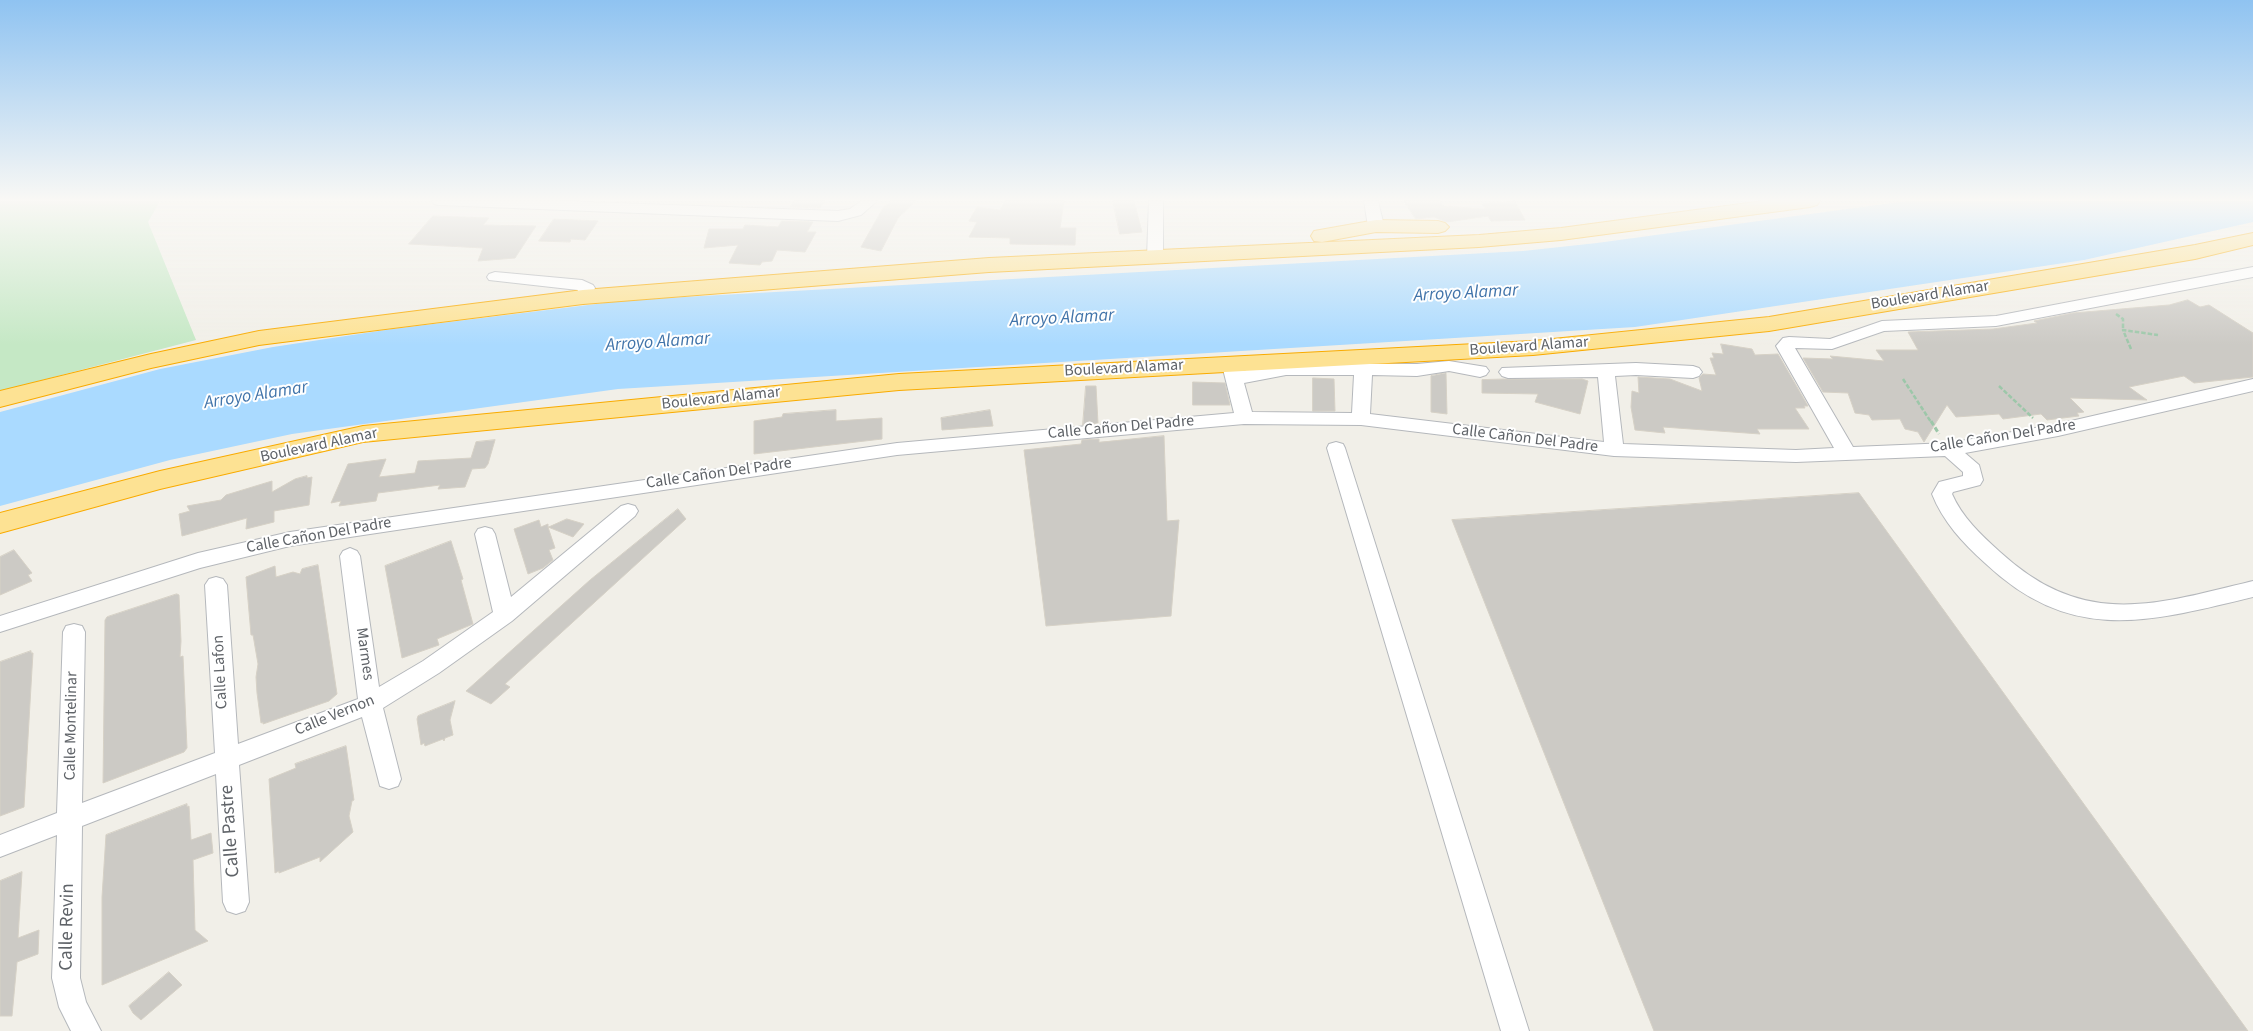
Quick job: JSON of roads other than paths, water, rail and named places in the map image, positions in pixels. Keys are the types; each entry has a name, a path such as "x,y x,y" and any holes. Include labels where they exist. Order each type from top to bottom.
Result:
{"highway":[{"path":"1202,256 1242,249"},
{"path":"0,399 152,361 259,338 584,297 989,265 1329,249"},
{"name":"Boulevard Alamar","path":"0,523 160,480 363,434 899,382 1233,372 1533,348 1724,329 1769,324 2208,249"},
{"path":"2195,252 2253,250"}],"street":[{"path":"1155,249 1155,258"},
{"path":"1847,454 1785,346 1789,342 1832,344 1882,326 1996,321 2253,272"},
{"path":"495,277 582,285 587,288 584,297"},
{"path":"1233,372 1242,376 1286,370 1417,370 1449,366 1480,371"},
{"path":"1508,372 1636,369 1693,372"},
{"path":"1361,419 1363,371"},
{"path":"1606,371 1614,450"},
{"path":"1233,372 1244,418"},
{"name":"Calle Cañon Del Padre","path":"0,624 198,561 290,539 898,449 1244,418 1361,419 1614,450 1796,456 1847,454 1949,449 2048,432 2253,385"},
{"path":"1336,448 1515,1031"},
{"path":"1949,449 1972,470 1973,480 1946,488 1942,494 1946,504 1968,533 2002,567 2044,595 2077,607 2108,613 2162,610 2253,589"},
{"name":"Calle Vernon","path":"0,846 370,704 431,667 504,615 628,511"},
{"path":"485,534 504,615"},
{"name":"Marmes","path":"350,556 370,704 389,779"},
{"name":"Calle Lafon","path":"216,585 226,760"},
{"name":"Calle Montelinar","path":"70,820 74,632"},
{"name":"Calle Pastre","path":"226,760 236,902"},
{"name":"Calle Revin","path":"70,820 66,978 73,1007 86,1031"}],"water":[{"name":"Arroyo Alamar","path":"1540,249 2132,249 2084,260 1635,327 618,389 292,434 170,460 0,506 0,412 160,369 273,347 392,329 629,300"}]}
